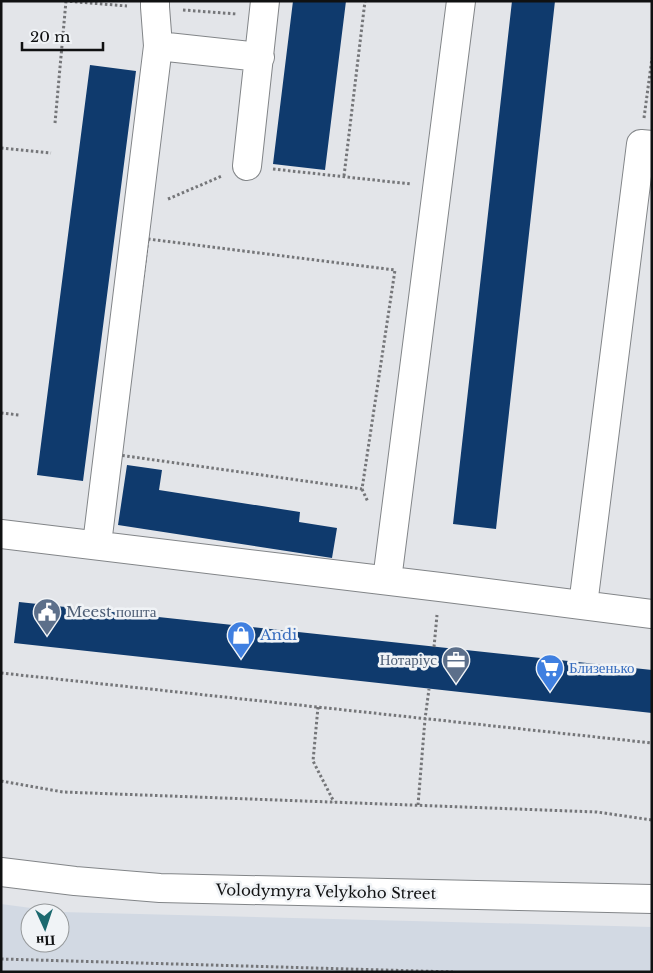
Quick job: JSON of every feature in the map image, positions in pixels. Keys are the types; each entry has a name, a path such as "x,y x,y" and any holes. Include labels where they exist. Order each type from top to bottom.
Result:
{"main road":[{"path":"387,580 461,1"},
{"path":"97,544 158,46 155,4"},
{"path":"247,166 265,9"},
{"path":"158,46 260,57"},
{"path":"583,605 646,144"},
{"path":"1,534 97,544 652,614"},
{"name":"Volodymyra Velykoho Street","path":"1,872 75,881 160,888 652,899"}],"path":[{"path":"55,123 65,1 265,9"},
{"path":"344,176 365,1"},
{"path":"646,144 652,58"},
{"path":"1,148 51,153"},
{"path":"138,211 247,166 437,186"},
{"path":"148,239 395,270 362,489 119,455 148,239"},
{"path":"1,412 19,414"},
{"path":"1,673 652,743"},
{"path":"418,805 429,689"},
{"path":"318,707 313,760 334,802"},
{"path":"1,781 63,792 597,812 652,820"},
{"path":"1,959 452,972"}],"shaded area":[{"path":"1,904 20,907 20,953 70,953 70,912 652,927 652,972 1,972"}],"building":[{"path":"293,1 346,1 325,170 273,164"},
{"path":"512,1 555,1 496,529 453,524"},
{"path":"90,65 136,71 83,481 37,475"},
{"path":"127,465 162,470 159,490 300,512 299,522 337,528 332,558 118,525"},
{"path":"19,602 652,670 652,713 14,643"}],"place":[{"name":"Meest пошта","path":"47,636"},
{"name":"Andi","path":"241,659"},
{"name":"Нотаріус","path":"456,684"},
{"name":"Близенько","path":"550,692"}]}
